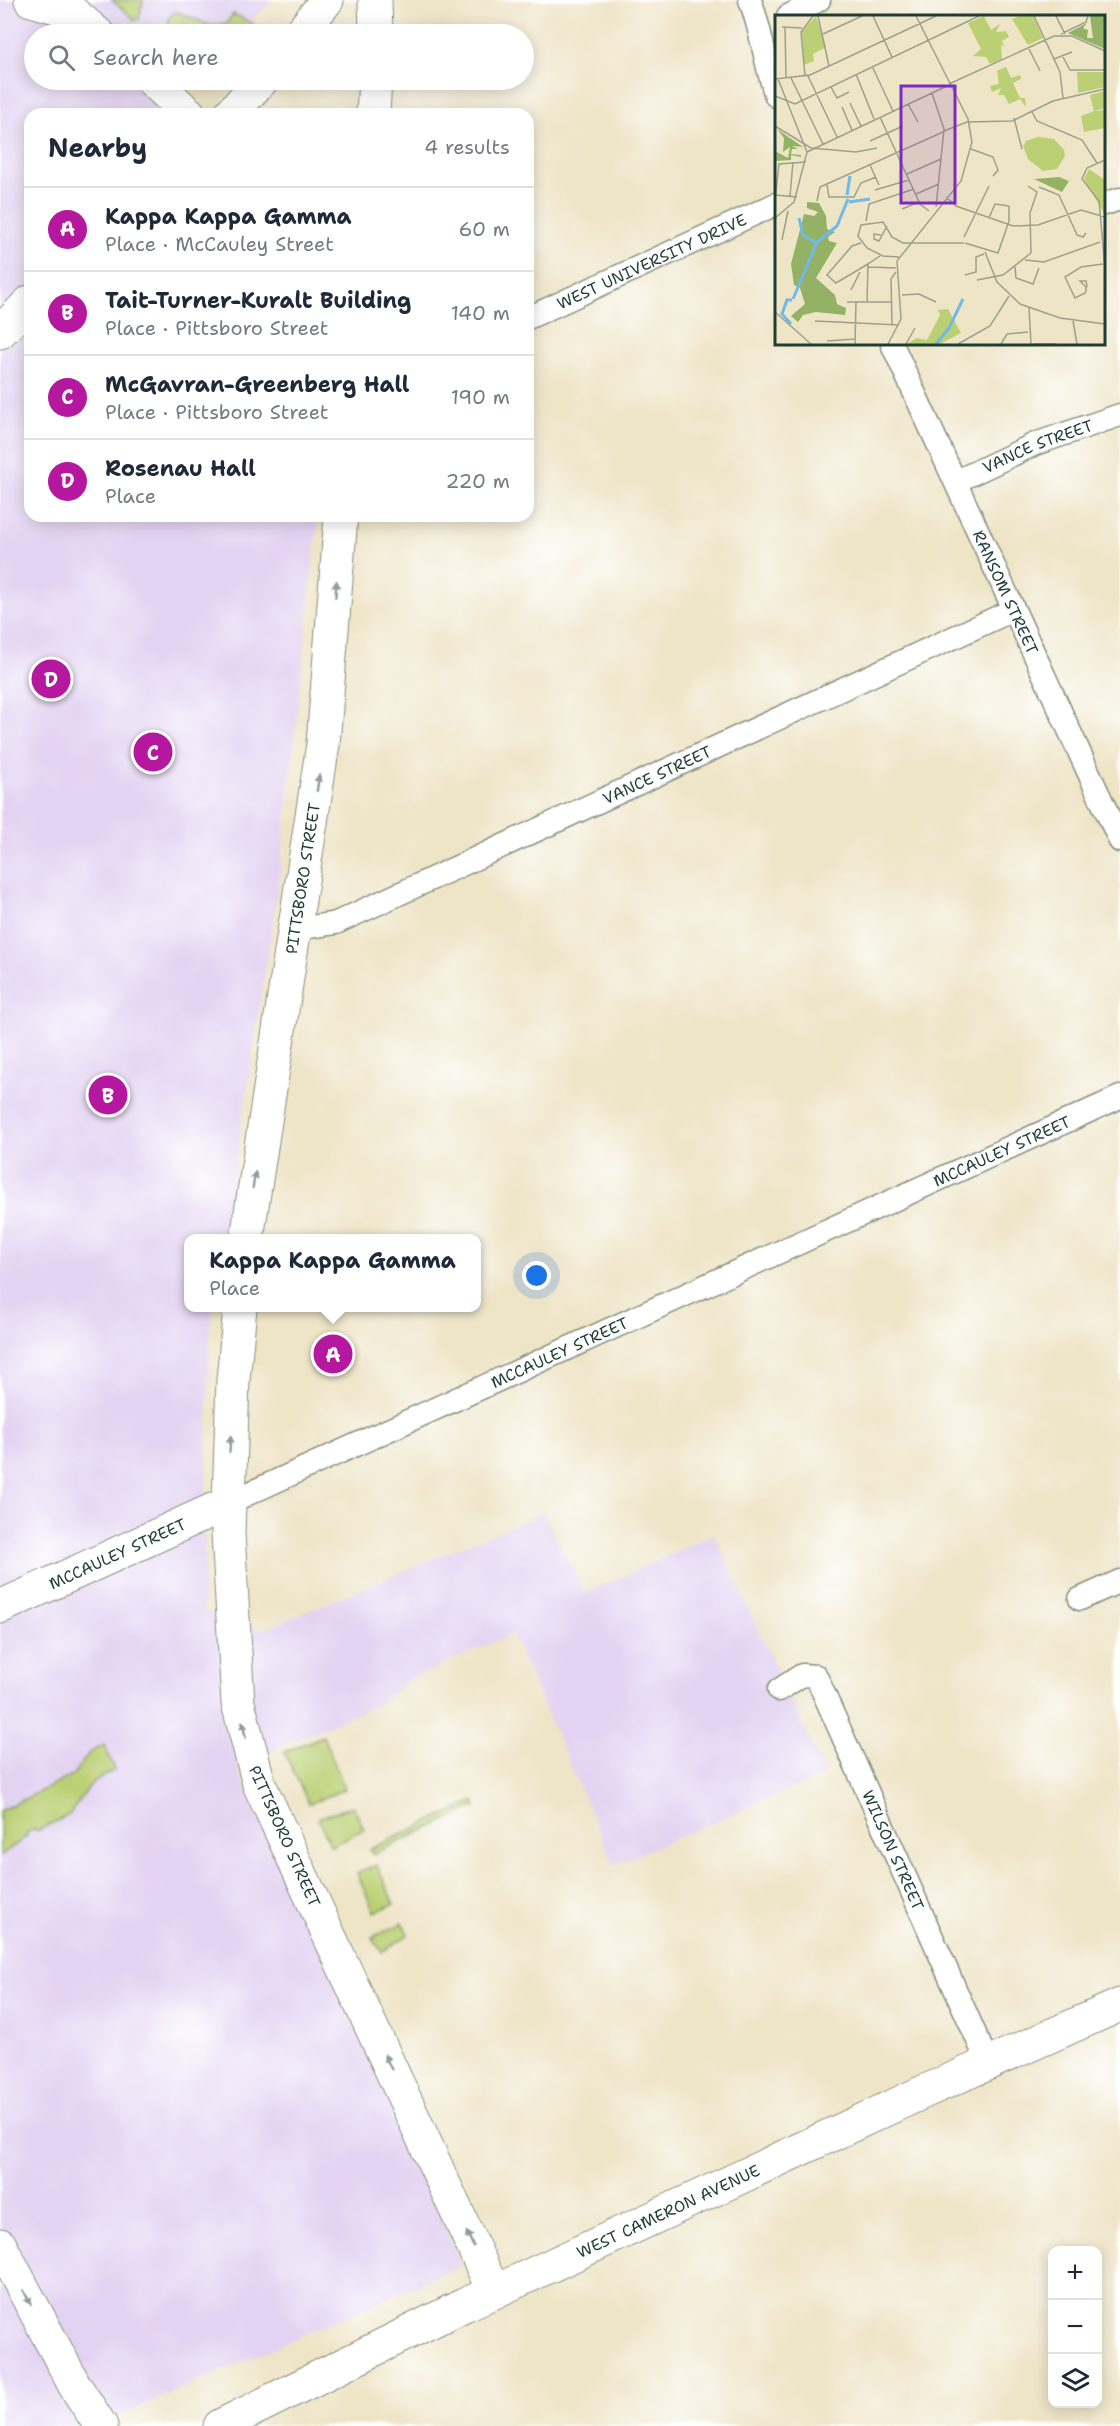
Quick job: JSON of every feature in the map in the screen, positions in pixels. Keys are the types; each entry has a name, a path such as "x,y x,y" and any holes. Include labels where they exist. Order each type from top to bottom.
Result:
{"main road":[{"path":"31,0 62,5 86,24"},
{"path":"308,24 327,0"},
{"path":"375,0 376,24"},
{"path":"163,90 182,108"},
{"path":"236,108 253,90"},
{"path":"373,108 374,90"},
{"path":"0,332 24,308"},
{"name":"PITTSBORO STREET","path":"248,1234 254,1181 297,929 323,744 341,522"},
{"name":"PITTSBORO STREET","path":"240,1312 228,1503 238,1703 259,1784 494,2292"},
{"name":"MCCAULEY STREET","path":"0,1607 228,1503"},
{"name":"WEST CAMERON AVENUE","path":"220,2426 453,2310 988,2063 1120,2005"},
{"path":"0,2245 75,2386 101,2426"}],"street":[{"path":"750,0 769,27 765,60 775,90"},
{"path":"790,15 819,0"},
{"path":"1105,204 1120,199"},
{"name":"WEST UNIVERSITY DRIVE","path":"534,315 775,205"},
{"name":"RANSOM STREET","path":"892,345 957,481 1013,610 1120,841"},
{"name":"VANCE STREET","path":"957,481 1035,444 1120,415"},
{"name":"VANCE STREET","path":"297,929 336,923 1013,610"},
{"name":"MCCAULEY STREET","path":"228,1503 1120,1097"},
{"path":"1080,1599 1120,1581"},
{"name":"WILSON STREET","path":"779,1690 802,1675 816,1676 988,2063"}],"shaded area":[{"path":"0,0 274,0 246,24 24,24 24,90 174,90 154,108 24,108 24,522 317,522 281,867 225,1234 184,1234 184,1312 212,1312 210,1327 203,1611 263,1630 543,1513 585,1594 714,1534 825,1774 614,1865 512,1634 410,1679 378,1704 236,1765 462,2265 96,2426 0,2426"}],"green space":[{"path":"112,0 143,0 139,19 135,20"},
{"path":"177,12 207,24 168,24 169,16"},
{"path":"233,14 254,24 222,24 227,23"},
{"path":"323,1736 345,1789 309,1804 284,1752"},
{"path":"104,1745 115,1770 93,1782 69,1815 37,1831 35,1829 26,1833 27,1836 0,1856 0,1811 72,1776 89,1753"},
{"path":"474,1801 476,1806 373,1854 370,1849"},
{"path":"353,1806 364,1829 331,1846 318,1818"},
{"path":"377,1865 394,1904 374,1912 357,1873"},
{"path":"403,1923 408,1935 382,1952 372,1937"}],"place":[{"name":"Rosenau Hall","path":"51,679"},
{"name":"McGavran-Greenberg Hall","path":"153,752"},
{"name":"Tait-Turner-Kuralt Building","path":"108,1095"},
{"name":"Kappa Kappa Gamma","path":"333,1354"}]}
